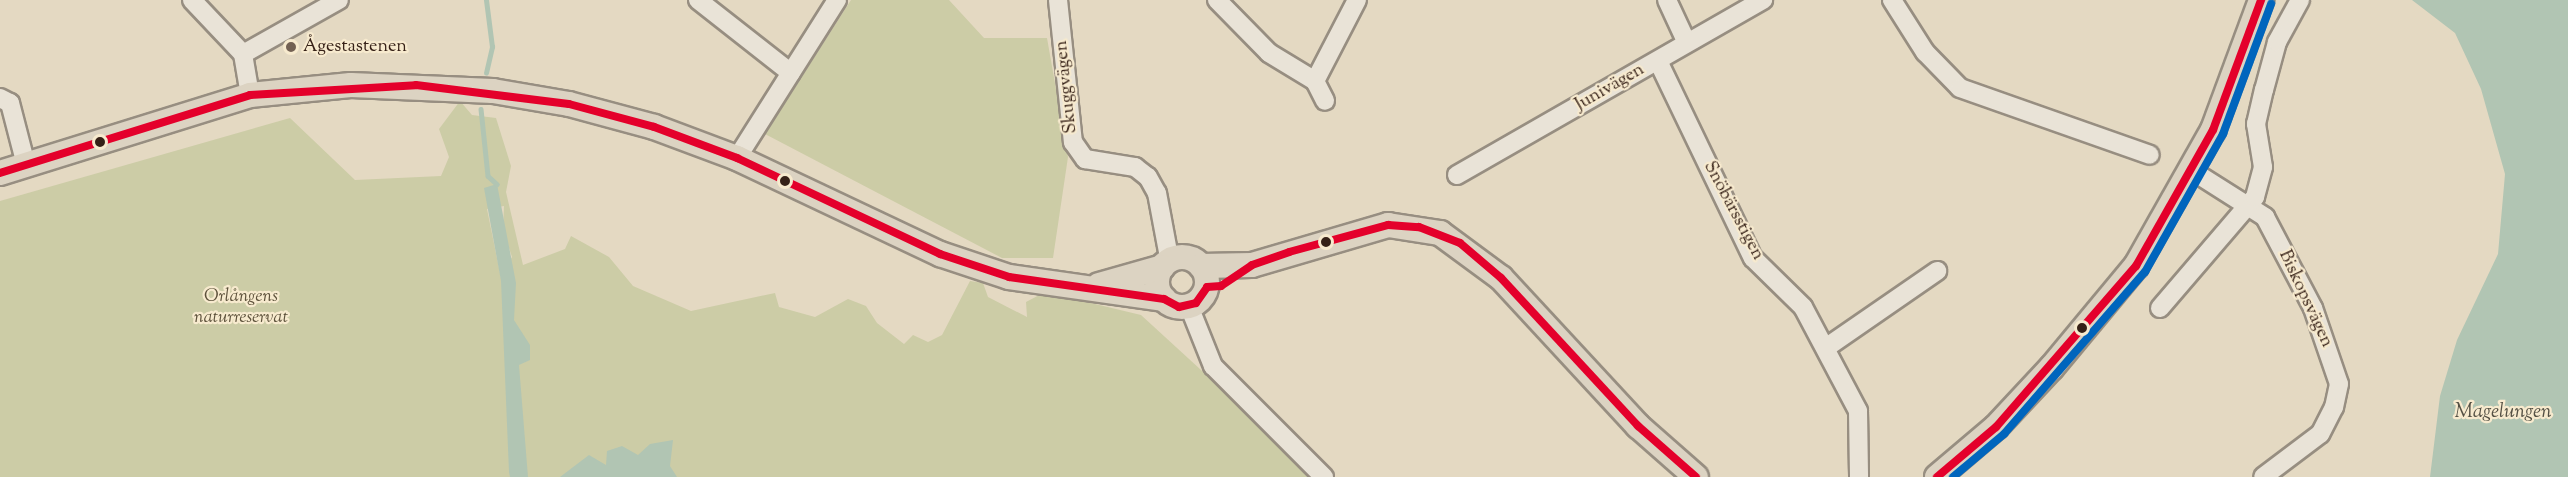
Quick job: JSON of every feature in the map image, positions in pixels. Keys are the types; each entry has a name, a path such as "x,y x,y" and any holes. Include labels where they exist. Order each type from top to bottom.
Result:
{"main road":[{"path":"1937,477 1996,427 2097,317 2136,266 2213,130 2261,0"},
{"path":"0,173 250,95 351,85 493,91 654,127 737,158 940,254 1009,277 1085,287 1140,300 1164,299 1189,306 1204,277"},
{"path":"1085,287 1137,278 1169,262 1221,286 1252,265 1388,225 1440,233 1500,278 1638,426 1695,477"},
{"path":"1164,299 1158,287 1169,262"}],"street":[{"path":"192,0 243,54 250,95"},
{"path":"243,54 339,0"},
{"path":"698,0 791,73"},
{"path":"737,158 837,0"},
{"name":"Skuggvägen","path":"1058,0 1073,142 1085,159 1135,167 1148,177 1157,193 1169,262"},
{"path":"1217,0 1269,53 1315,81 1325,101"},
{"path":"1315,81 1357,0"},
{"path":"1667,0 1687,43"},
{"name":"Junivägen","path":"1457,175 1763,0"},
{"path":"1892,0 1925,52 1960,88 2150,155"},
{"path":"2160,308 2251,204 2262,176 2256,124 2264,90 2277,42 2300,0"},
{"name":"Snöbärsstigen","path":"1658,61 1753,258 1803,307 1827,347 1858,411 1859,477"},
{"path":"0,98 10,103 26,165"},
{"name":"Biskopsvägen","path":"2191,170 2251,204 2265,217 2313,309 2339,384 2334,407 2320,434 2263,477"},
{"path":"1827,347 1937,271"},
{"path":"1189,306 1213,366 1324,477"}],"green space":[{"path":"851,0 949,0 984,38 1047,38 1068,157 1053,258 1002,258 765,134"},
{"name":"Orlångens naturreservat","path":"460,101 472,115 496,118 511,166 506,192 523,265 565,249 571,236 609,257 633,286 691,311 775,293 779,307 815,317 848,299 866,306 877,323 904,344 913,335 928,342 942,335 970,281 983,283 988,297 1027,317 1026,302 1045,292 1141,315 1318,477 0,477 0,201 290,118 355,180 441,176 449,157 439,129","holes":["504,206 503,230 512,257 501,278 487,209"]}],"water":[{"name":"Magelungen","path":"2412,0 2568,0 2568,477 2430,477 2440,396 2457,340 2498,254 2505,174 2481,89 2455,33"},
{"path":"497,184 516,283 514,320 530,345 530,360 519,365 528,477 510,477 509,472 501,281 484,188"},
{"path":"673,440 670,466 677,477 560,477 589,455 606,465 607,451 622,446 638,455 650,444"}],"waterway":[{"path":"486,0 492,47 486,73"},
{"path":"481,109 488,176 497,184"}],"transit line":[{"path":"1937,477 1996,427 2136,266 2213,130 2261,0"},
{"path":"1953,477 2004,434 2145,272 2223,134 2271,4"},
{"path":"0,173 250,95 416,85 569,104 654,127 737,158 940,254 1009,277 1164,299 1179,307 1196,303 1207,287 1221,286 1252,265 1289,252 1388,225 1419,227 1460,243 1501,278 1638,426 1696,477"}],"place":[{"name":"Ågestastenen","path":"291,47"}]}
